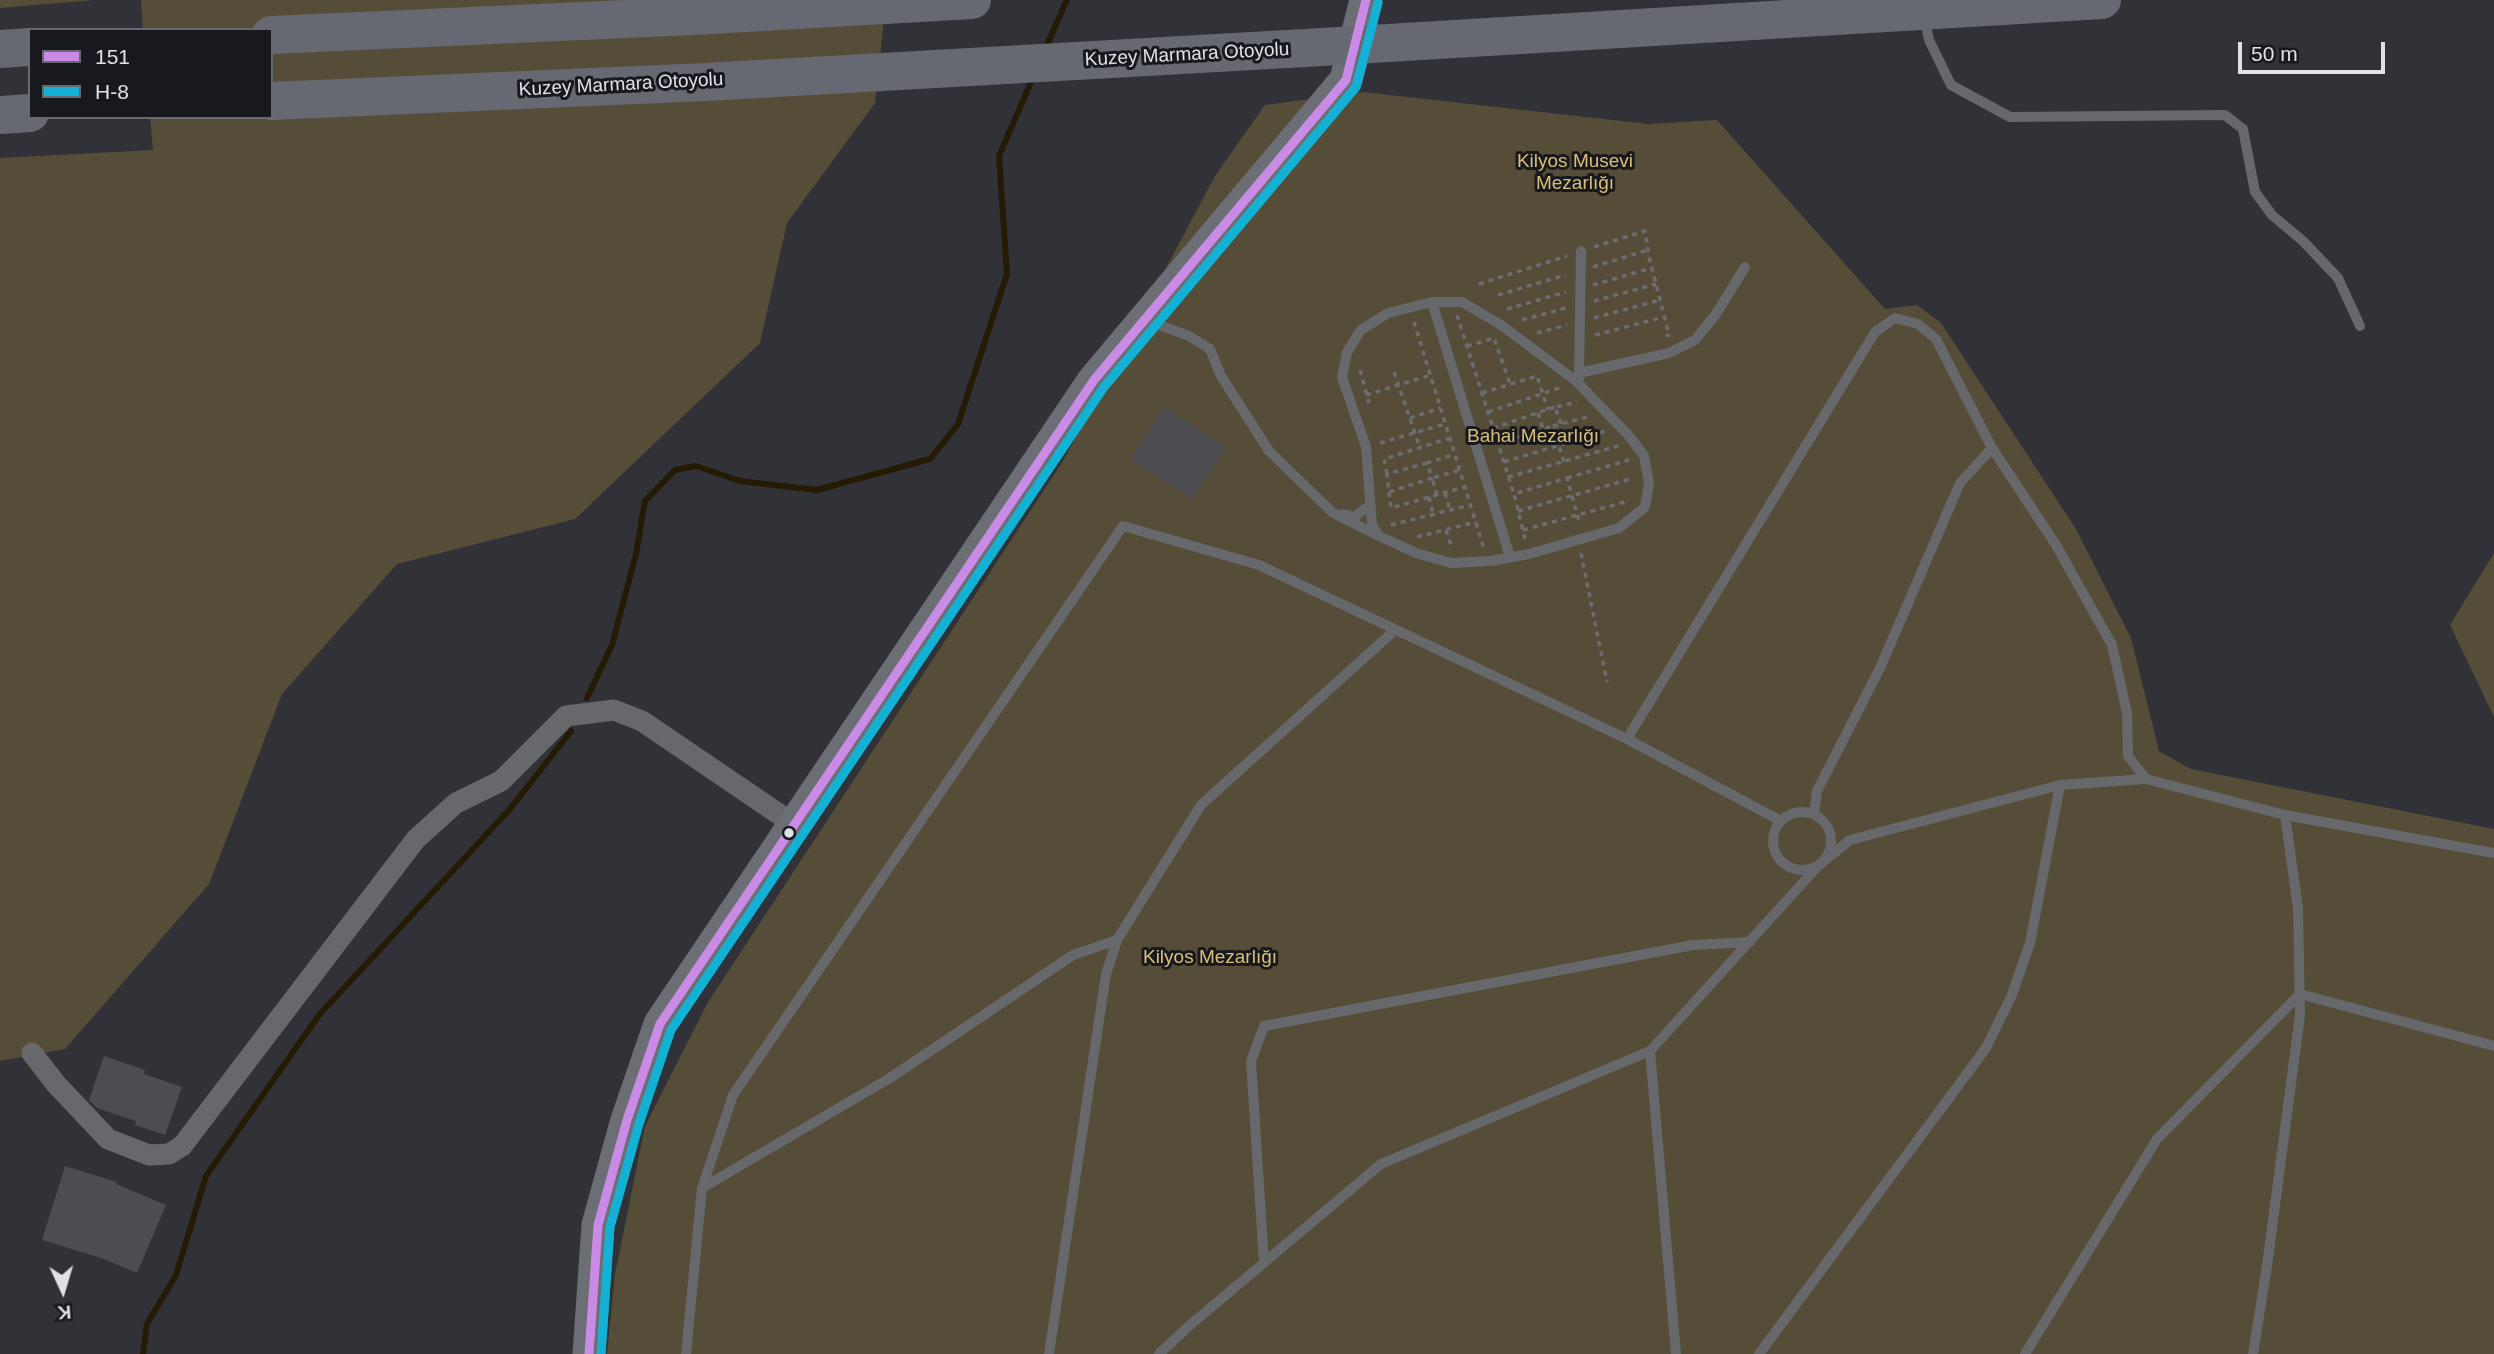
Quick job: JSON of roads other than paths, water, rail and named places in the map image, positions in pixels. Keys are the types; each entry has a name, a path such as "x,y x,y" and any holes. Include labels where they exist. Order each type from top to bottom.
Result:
{"highway":[{"path":"273,35 679,17 972,0"},
{"name":"Kuzey Marmara Otoyolu","path":"273,101 706,82 2102,0"},
{"path":"0,49 28,47"},
{"path":"0,115 28,113"}],"main road":[{"path":"589,1354 598,1225 626,1120 660,1024 1094,380 1346,80 1366,0"}],"street":[{"path":"32,1054 55,1084 108,1139 149,1155 169,1154 182,1146 416,839 456,803 501,781 566,716 614,710 642,721 795,825"}],"lane":[{"path":"1922,0 1929,40 1951,85 2010,117 2225,115 2242,129 2255,192 2272,215 2304,242 2338,278 2360,326"},
{"path":"1578,379 1581,251"},
{"path":"1578,379 1669,354 1695,340 1716,314 1745,267"},
{"path":"1145,320 1189,336 1210,349 1221,376 1269,451 1333,513 1416,553 1451,563 1510,558 1619,528 1645,506 1650,482 1644,456 1578,379 1501,325 1462,302 1432,302 1388,313 1362,330 1347,352 1342,377 1366,447 1370,499 1376,532"},
{"path":"1432,302 1510,558"},
{"path":"1627,739 1874,332 1895,318 1918,324 1936,339 1992,448 2056,545 2112,645 2127,713 2128,756 2146,779"},
{"path":"1814,814 1817,791 1880,668 1960,483 1992,448"},
{"path":"1333,513 1354,517 1370,499"},
{"path":"686,1354 702,1188 733,1095 1122,526 1259,565 1627,739 1780,821"},
{"path":"1049,1354 1106,974 1117,940 1201,804 1395,630"},
{"path":"1160,1354 1381,1164 1650,1051 1750,942 1818,866 1829,851 1832,841 1824,821 1814,814 1792,814 1780,821 1774,832 1773,843 1780,861 1788,867 1807,870 1818,866 1850,840 2060,785 2146,779 2285,815 2494,853"},
{"path":"1759,1354 1986,1048 2011,997 2029,943 2060,785"},
{"path":"2253,1354 2300,1015 2298,908 2285,815"},
{"path":"702,1188 890,1078 1073,955 1117,940"},
{"path":"1264,1263 1251,1061 1264,1026 1693,944 1750,942"},
{"path":"2300,994 2494,1046"},
{"path":"2025,1354 2157,1139 2300,994"},
{"path":"1650,1051 1676,1354"}],"waterway":[{"path":"1045,49 1067,0"},
{"path":"587,698 612,645 636,554 645,501 675,470 696,466 740,481 817,490 930,459 958,424 1007,274 999,156 1034,75"},
{"path":"143,1354 147,1324 176,1275 206,1176 319,1015 510,809 571,731"}],"park label":[{"name":"Kilyos Musevi Mezarlığı","path":"1575,173"},
{"name":"Bahai Mezarlığı","path":"1533,437"},
{"name":"Kilyos Mezarlığı","path":"1210,958"}]}
